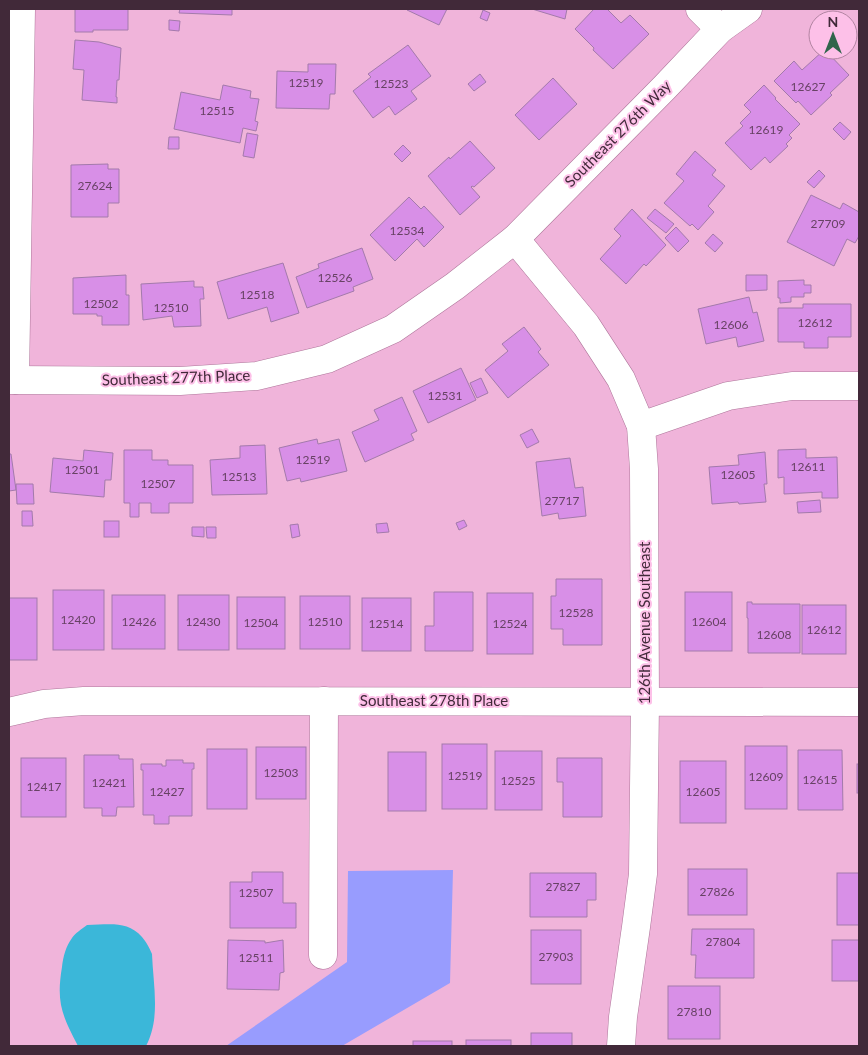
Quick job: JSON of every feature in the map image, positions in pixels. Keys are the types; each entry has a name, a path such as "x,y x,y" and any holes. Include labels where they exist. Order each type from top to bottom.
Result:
{"street":[{"path":"12,380 21,9"},
{"path":"700,9 720,29"},
{"name":"Southeast 276th Way","path":"515,239 666,87 720,29 748,9"},
{"name":"Southeast 277th Place","path":"12,380 180,381 257,376 327,359 393,329 455,286 515,239"},
{"name":"126th Avenue Southeast","path":"515,239 586,325 621,379 641,426 644,469 645,702 643,874 623,1017 621,1046"},
{"path":"641,426 728,396 792,386 859,386"},
{"name":"Southeast 278th Place","path":"9,712 44,704 84,701 859,702"},
{"path":"323,954 324,701"}],"shaded area":[{"path":"453,870 450,983 342,1046 226,1046 347,962 348,871"},
{"path":"110,924 130,928 142,937 150,949 152,954 155,1012 151,1035 146,1046 78,1046 72,1035 64,1017 60,1000 60,979 63,959 68,944 75,934 87,925"}],"building":[{"path":"75,9 128,9 128,30 75,32"},
{"path":"180,9 232,9 232,15 179,13"},
{"path":"408,9 447,9 439,25"},
{"path":"532,9 567,9 565,19"},
{"path":"594,9 607,9 621,23 630,15 649,34 613,69 575,29"},
{"path":"483,10 490,13 487,21 480,18"},
{"path":"169,20 180,21 179,31 169,30"},
{"path":"75,40 99,42 121,48 119,80 117,80 117,103 82,100 84,70 73,69"},
{"path":"408,45 431,76 411,91 417,99 395,115 389,106 373,118 353,91 371,77 368,74"},
{"path":"813,60 835,60 849,75 811,115 798,101 796,103 774,81 794,61 802,70"},
{"path":"308,64 336,64 335,94 330,94 329,109 276,108 277,71 308,72"},
{"path":"480,74 486,82 474,91 468,84"},
{"path":"553,78 577,104 539,140 515,115"},
{"path":"223,85 251,91 250,98 259,99 255,121 258,122 256,131 243,128 240,143 174,129 181,92 220,100"},
{"path":"764,85 800,124 789,135 792,138 786,144 788,146 770,163 765,157 751,170 725,143 743,126 740,123 751,112 744,105"},
{"path":"840,122 851,132 844,140 833,129"},
{"path":"247,133 258,135 254,158 243,156"},
{"path":"169,137 179,137 179,149 168,149"},
{"path":"470,141 495,168 474,187 471,187 480,197 460,215 428,176"},
{"path":"403,145 411,153 402,162 394,154"},
{"path":"695,151 716,170 712,175 725,186 708,206 714,212 698,230 692,224 690,226 664,203 684,181 676,174"},
{"path":"108,164 108,169 119,169 119,203 108,203 108,217 71,217 71,165"},
{"path":"819,170 825,176 814,188 807,182"},
{"path":"811,195 840,209 843,203 859,212 859,236 855,243 847,239 834,266 787,242"},
{"path":"409,197 421,209 424,206 444,227 424,247 417,239 395,261 370,235"},
{"path":"632,209 666,245 646,266 644,264 626,284 600,259 621,236 614,229"},
{"path":"655,209 674,224 666,233 647,218"},
{"path":"676,227 689,241 678,252 665,238"},
{"path":"713,234 723,243 715,252 705,243"},
{"path":"362,248 373,279 353,287 354,291 307,308 296,277 319,268 318,264"},
{"path":"283,263 299,313 271,322 267,307 228,319 217,282"},
{"path":"126,275 126,295 129,295 129,325 102,325 102,316 97,316 97,314 73,314 73,278"},
{"path":"746,275 767,275 767,290 746,291"},
{"path":"804,280 804,285 811,285 811,293 804,293 804,297 791,297 791,302 780,303 780,298 778,298 778,281"},
{"path":"194,281 194,287 203,287 204,299 200,299 201,326 174,327 172,316 143,320 141,284"},
{"path":"749,297 753,313 757,312 764,341 738,347 736,337 706,344 698,309"},
{"path":"803,304 851,304 851,337 828,337 828,348 804,348 804,342 778,342 778,308 803,308"},
{"path":"524,327 541,349 538,352 549,365 508,398 485,370 508,351 502,344"},
{"path":"461,368 476,400 428,423 413,391"},
{"path":"481,378 488,393 477,398 470,383"},
{"path":"402,397 417,431 411,434 414,440 365,462 352,432 379,420 374,410"},
{"path":"532,429 539,442 527,448 520,435"},
{"path":"317,439 318,444 339,439 347,471 301,482 300,478 287,481 279,448"},
{"path":"265,445 267,494 212,495 210,460 240,458 240,446"},
{"path":"806,449 806,458 837,457 838,498 822,498 822,492 784,494 784,477 778,478 778,450"},
{"path":"84,450 113,453 111,480 105,480 104,497 50,492 53,458 83,461"},
{"path":"124,450 152,450 152,460 168,460 168,465 193,465 193,503 169,503 169,513 151,513 151,503 139,503 139,517 130,517 130,503 124,503"},
{"path":"765,452 767,484 764,484 766,502 712,504 709,467 739,465 738,455"},
{"path":"9,454 11,454 16,490 9,491"},
{"path":"570,458 575,488 583,487 586,516 559,519 558,513 542,516 536,462"},
{"path":"16,484 33,484 34,504 17,504"},
{"path":"820,500 821,512 798,513 797,502"},
{"path":"22,511 32,511 33,526 22,526"},
{"path":"464,520 467,526 459,530 456,523"},
{"path":"104,521 119,521 119,537 104,537"},
{"path":"387,523 389,532 377,533 376,524"},
{"path":"298,524 300,536 292,538 290,525"},
{"path":"192,527 204,527 204,537 192,536"},
{"path":"206,527 216,527 216,538 207,538"},
{"path":"556,579 602,579 602,645 563,645 563,629 551,629 551,596 556,596"},
{"path":"53,590 104,590 104,650 53,650"},
{"path":"434,592 473,592 473,651 425,651 425,626 434,626"},
{"path":"685,592 732,592 732,651 685,651"},
{"path":"487,593 533,593 533,654 487,654"},
{"path":"112,595 165,595 165,649 112,649"},
{"path":"178,595 229,595 229,650 178,650"},
{"path":"300,596 350,596 350,649 300,649"},
{"path":"237,597 285,597 285,649 237,649"},
{"path":"9,598 37,598 37,660 9,660"},
{"path":"362,598 411,598 411,651 362,651"},
{"path":"747,602 752,602 752,604 800,604 800,653 748,653"},
{"path":"802,605 846,605 846,654 802,654"},
{"path":"442,744 487,744 487,809 442,809"},
{"path":"745,746 787,746 787,809 745,809"},
{"path":"256,747 306,747 306,799 256,799"},
{"path":"207,749 247,749 247,809 207,809"},
{"path":"798,750 842,750 843,810 798,810"},
{"path":"495,751 542,751 542,810 495,810"},
{"path":"388,752 426,752 426,811 388,811"},
{"path":"84,755 119,755 119,759 133,759 134,807 117,807 116,816 102,816 102,808 84,808"},
{"path":"21,758 66,758 66,817 21,817"},
{"path":"557,758 602,758 602,817 563,817 563,782 557,782"},
{"path":"166,760 183,760 183,763 194,763 194,769 192,769 192,816 169,816 169,824 154,824 154,815 143,815 143,770 141,770 141,764 162,764 162,766 166,766"},
{"path":"680,761 726,761 726,823 680,823"},
{"path":"857,764 859,764 859,793 857,793"},
{"path":"688,869 747,869 747,915 688,915"},
{"path":"252,872 283,872 283,903 296,903 296,928 230,928 230,882 252,882"},
{"path":"530,873 596,873 596,900 587,900 587,917 530,917"},
{"path":"837,873 859,873 859,925 837,925"},
{"path":"692,929 754,929 754,978 695,978 696,955 691,955"},
{"path":"531,930 581,930 581,984 531,984"},
{"path":"228,940 265,941 265,943 283,940 284,972 280,973 279,990 227,989"},
{"path":"832,940 859,940 859,981 832,981"},
{"path":"668,986 720,986 720,1039 668,1039"},
{"path":"531,1033 572,1033 572,1046 531,1046"},
{"path":"466,1040 511,1040 511,1046 466,1046"},
{"path":"413,1041 452,1041 452,1046 413,1046"}]}
